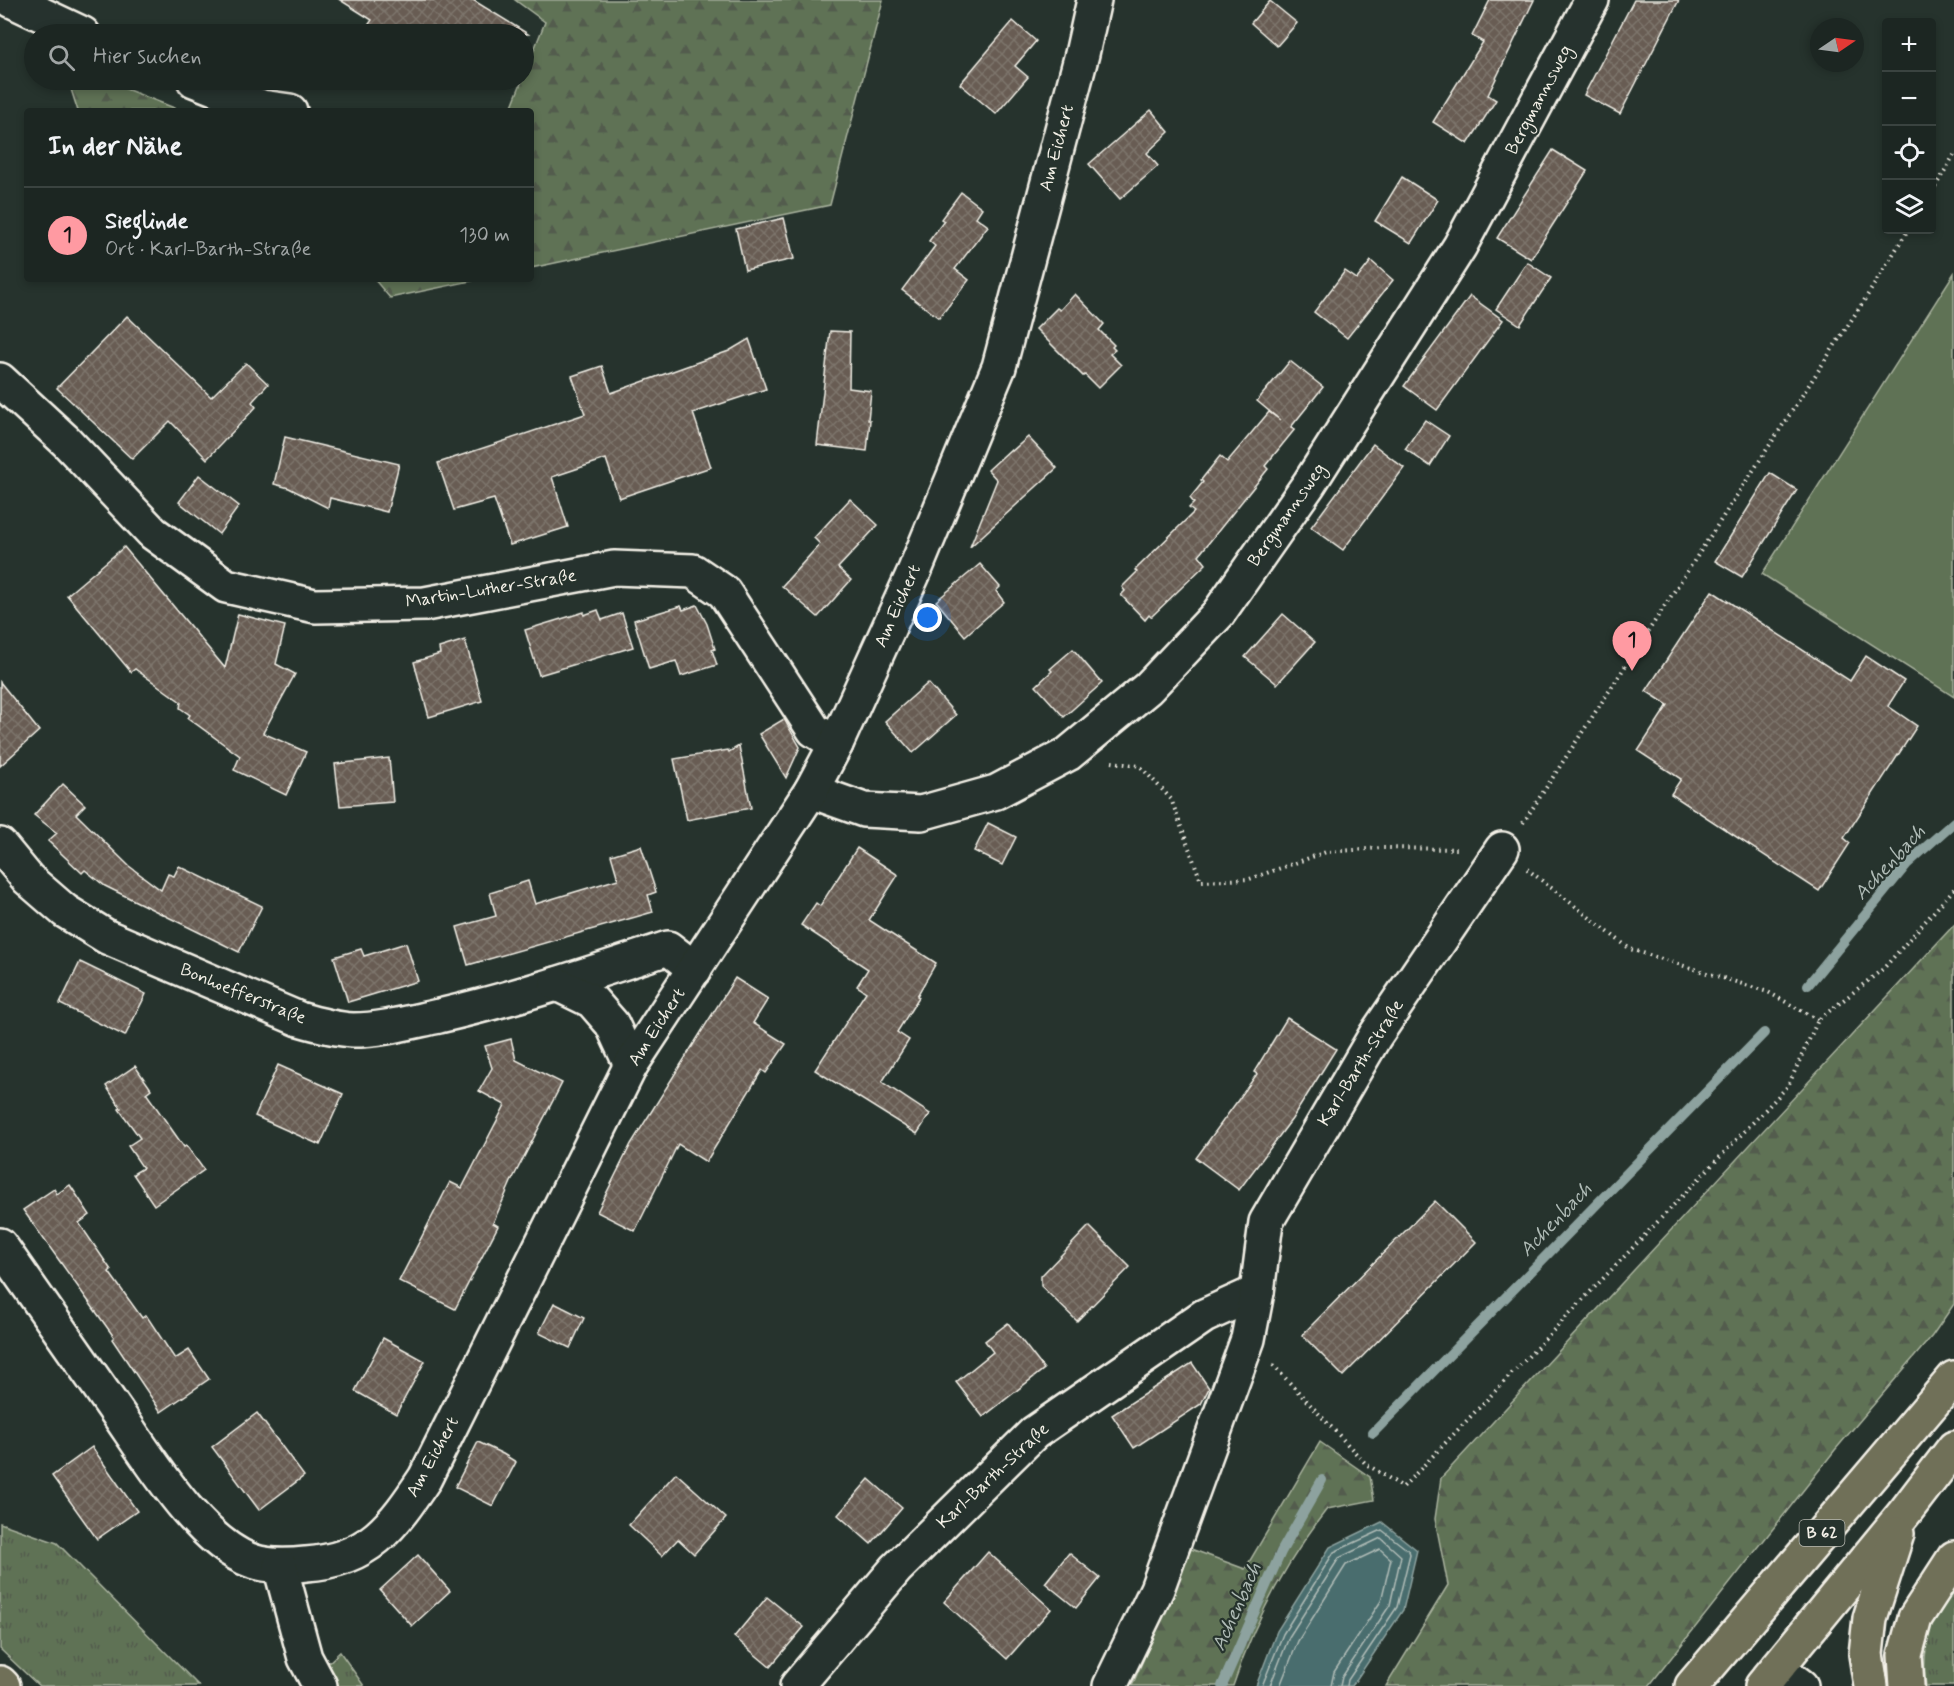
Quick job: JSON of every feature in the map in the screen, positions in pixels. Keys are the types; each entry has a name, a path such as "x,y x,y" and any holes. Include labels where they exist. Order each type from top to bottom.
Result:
{"main road":[{"name":"B 62","path":"1692,1686 1954,1378"},
{"name":"B 62","path":"1780,1680 1954,1448"},
{"path":"1871,1686 1866,1654 1869,1618 1905,1512"},
{"path":"1906,1686 1905,1655 1915,1618 1954,1558"},
{"path":"1736,1635 1780,1680"}],"street":[{"path":"11,0 62,24"},
{"name":"Am Eichert","path":"0,1245 165,1482 200,1524 227,1548 252,1561 280,1566 317,1563 350,1555 379,1538 401,1514 425,1478 631,1065 811,791 836,744 915,570 999,367 1082,54 1094,0"},
{"name":"Bergmannsweg","path":"811,791 864,810 921,813 996,792 1068,754 1148,688 1218,614 1309,484 1460,246 1592,0"},
{"path":"219,90 269,108"},
{"name":"Martin-Luther-Straße","path":"0,380 66,441 153,533 225,586 315,606 425,604 614,568 693,571 724,592 814,730 836,744"},
{"name":"Bonhoefferstraße","path":"0,844 28,879 65,911 106,937 299,1019 327,1027 351,1030 380,1029 482,1006 668,948 695,969"},
{"name":"Karl-Barth-Straße","path":"1110,1686 1157,1589 1248,1339 1266,1222 1375,1036 1502,849"},
{"path":"557,984 592,1001 612,1024 631,1065"},
{"name":"Karl-Barth-Straße","path":"797,1686 896,1569 1034,1433 1204,1316 1257,1292"},
{"path":"280,1566 305,1658 320,1686"}],"path":[{"path":"1936,185 1954,155"},
{"path":"1502,849 1528,817 1906,234"},
{"path":"1068,754 1140,766 1170,799 1201,880 1250,879 1326,852 1381,848 1502,849 1630,949 1768,992 1818,1020"},
{"path":"1248,1339 1366,1464 1403,1487 1788,1086 1818,1020 1882,969 1954,889"}],"green space":[{"path":"515,0 883,0 830,205 534,267 534,108 511,108 518,90 534,90 534,50 545,22"},
{"path":"71,90 128,90 174,108 77,108"},
{"path":"1954,273 1954,697 1762,574"},
{"path":"377,282 466,282 390,298"},
{"path":"1954,925 1954,1304 1932,1336 1835,1450 1649,1686 1386,1686 1448,1585 1435,1519 1441,1478"},
{"path":"1320,1442 1370,1477 1374,1500 1327,1509 1298,1550 1272,1593 1241,1662 1233,1686 1132,1686 1191,1549 1245,1569"},
{"path":"0,1523 57,1543 199,1686 39,1686 0,1649"},
{"path":"1954,1586 1954,1686 1926,1686 1925,1656 1929,1634 1940,1606"},
{"path":"340,1652 364,1686 304,1686"}],"water":[{"path":"1382,1522 1417,1550 1403,1610 1352,1686 1256,1686 1277,1631 1330,1547"}],"building":[{"path":"340,0 473,0 512,24 369,24 372,20"},
{"path":"1490,0 1534,0 1488,95 1496,100 1468,144 1433,122 1483,42 1472,36"},
{"path":"1634,0 1679,0 1620,114 1584,95"},
{"path":"1270,1 1297,23 1277,46 1251,23"},
{"path":"1013,21 1036,41 1015,66 1028,77 996,114 960,84"},
{"path":"1151,110 1169,132 1147,153 1158,166 1120,199 1089,164"},
{"path":"1553,150 1587,171 1531,259 1497,238"},
{"path":"1402,177 1438,200 1411,243 1375,221"},
{"path":"961,192 982,208 976,217 988,226 955,269 969,280 939,318 902,290 935,246 929,241 944,221 941,219"},
{"path":"784,218 794,259 745,270 736,229"},
{"path":"1371,261 1393,280 1347,338 1314,312 1345,271 1357,279"},
{"path":"1527,262 1551,278 1520,325 1496,309"},
{"path":"1075,294 1104,324 1099,330 1114,345 1112,347 1115,350 1110,354 1121,365 1098,388 1036,329 1057,308 1060,310"},
{"path":"1470,296 1503,320 1437,410 1404,386"},
{"path":"127,316 211,397 246,363 268,384 252,402 256,407 207,459 170,421 132,459 57,388"},
{"path":"830,331 850,332 849,388 871,391 867,451 817,445"},
{"path":"749,339 766,389 693,413 711,467 619,498 606,459 552,477 568,527 510,545 494,499 454,510 438,463 585,414 572,376 602,366 611,393 729,351"},
{"path":"1290,361 1323,387 1291,427 1295,429 1265,466 1268,469 1199,555 1206,564 1151,617 1149,615 1145,620 1121,595 1125,591 1122,587 1137,572 1135,570 1194,512 1189,508 1194,503 1190,498 1220,456 1227,462 1269,412 1280,420 1257,401"},
{"path":"1425,420 1449,436 1430,466 1405,449"},
{"path":"285,437 399,464 387,512 330,498 328,508 289,488 274,484"},
{"path":"1028,437 1057,468 970,547 997,480 988,470"},
{"path":"1373,444 1404,468 1343,550 1311,527"},
{"path":"1770,473 1797,490 1742,577 1715,561"},
{"path":"199,475 239,506 219,534 179,502"},
{"path":"850,499 878,525 838,568 851,580 818,617 782,586 820,544 814,538"},
{"path":"124,547 225,668 238,614 285,626 276,664 295,674 263,733 306,752 286,795 234,770 240,756 188,718 190,715 180,708 181,702 135,669 131,672 67,595"},
{"path":"980,564 1000,587 996,591 1004,602 965,636 936,601"},
{"path":"1712,591 1850,681 1866,656 1904,681 1888,706 1917,726 1844,838 1850,843 1819,891 1671,794 1681,779 1638,751 1668,705 1646,691"},
{"path":"697,605 707,624 715,649 712,650 717,665 681,676 676,661 649,669 634,620 681,606 683,610"},
{"path":"598,610 602,620 622,613 633,647 539,675 525,630"},
{"path":"1283,614 1315,642 1277,684 1245,657"},
{"path":"465,640 482,701 429,717 414,662 440,654 439,648"},
{"path":"1073,649 1102,683 1064,717 1036,686 1052,671 1050,669"},
{"path":"0,682 39,731 0,766"},
{"path":"928,683 956,715 913,753 885,721"},
{"path":"784,719 800,747 786,778 759,734"},
{"path":"739,746 751,808 687,820 674,759 728,750 729,752"},
{"path":"389,758 393,802 340,806 335,764"},
{"path":"63,784 85,805 76,814 129,866 161,890 168,874 174,876 179,866 262,906 239,952 105,886 85,870 82,873 48,841 57,833 34,815"},
{"path":"988,823 1016,837 1002,865 974,851"},
{"path":"641,846 656,892 648,895 653,912 468,965 457,927 496,916 490,893 528,881 535,904 618,879 611,855"},
{"path":"857,848 898,875 869,920 936,963 917,996 919,997 897,1032 909,1040 882,1082 930,1114 917,1134 815,1070 866,992 857,986 868,969 801,925 816,903 820,906"},
{"path":"406,943 418,981 348,1002 334,957 361,949 364,956"},
{"path":"80,962 146,994 125,1036 60,1004"},
{"path":"735,978 768,999 753,1023 786,1044 766,1073 762,1070 706,1162 678,1144 635,1231 597,1212 631,1144"},
{"path":"1287,1018 1336,1049 1292,1119 1239,1190 1196,1158 1257,1074 1254,1072"},
{"path":"511,1039 516,1060 562,1083 511,1182 493,1223 498,1226 455,1309 399,1281 450,1182 462,1188 505,1105 479,1091 492,1068 485,1046"},
{"path":"278,1065 343,1094 320,1145 255,1116"},
{"path":"135,1066 151,1089 146,1093 184,1147 186,1145 204,1170 154,1205 133,1174 143,1168 128,1146 140,1138 106,1086"},
{"path":"70,1185 90,1215 79,1223 111,1270 109,1272 142,1318 146,1315 175,1359 189,1350 209,1379 161,1412 112,1339 114,1337 23,1210 54,1189 57,1194"},
{"path":"1435,1201 1476,1242 1343,1376 1302,1335"},
{"path":"1089,1226 1130,1267 1077,1321 1041,1286 1041,1276"},
{"path":"554,1303 584,1318 570,1348 539,1333"},
{"path":"1008,1323 1044,1369 983,1417 956,1382 993,1352 985,1341"},
{"path":"383,1338 425,1361 396,1414 355,1391"},
{"path":"1192,1363 1209,1388 1201,1404 1134,1448 1112,1415"},
{"path":"257,1413 304,1476 259,1510 212,1447"},
{"path":"478,1442 516,1462 493,1506 455,1487"},
{"path":"92,1447 137,1511 97,1539 52,1476"},
{"path":"676,1473 726,1518 694,1554 678,1539 662,1556 629,1525"},
{"path":"869,1479 902,1508 871,1544 838,1515"},
{"path":"988,1552 1051,1609 1007,1659 944,1602"},
{"path":"1069,1553 1100,1578 1076,1608 1045,1583"},
{"path":"418,1555 450,1591 412,1626 380,1590"},
{"path":"767,1597 804,1627 770,1667 734,1637"}],"waterway":[{"name":"Achenbach","path":"1808,985 1907,864 1954,822"},
{"name":"Achenbach","path":"1373,1433 1764,1033"},
{"name":"Achenbach","path":"1222,1686 1281,1552 1322,1480"}],"place":[{"name":"Sieglinde","path":"1632,671"}]}
